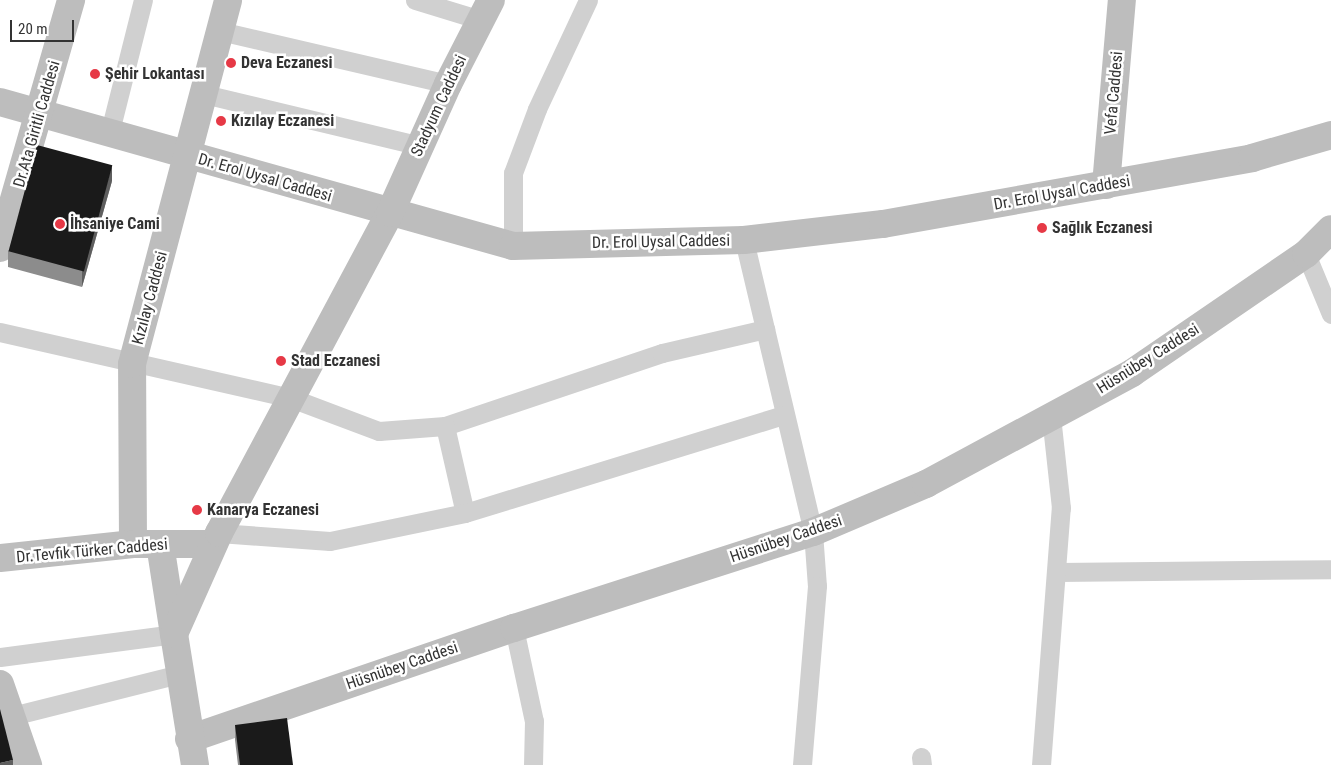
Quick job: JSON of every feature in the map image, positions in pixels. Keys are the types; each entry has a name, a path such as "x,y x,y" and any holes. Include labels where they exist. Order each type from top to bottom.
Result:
{"street":[{"name":"Dr.Ata Giritli Caddesi","path":"0,248 41,113 71,0"},
{"path":"110,131 143,0"},
{"name":"Kızılay Caddesi","path":"133,544 132,364 228,0"},
{"path":"415,0 486,10"},
{"path":"513,246 513,173 537,109 588,0"},
{"name":"Vefa Caddesi","path":"1106,185 1122,0"},
{"name":"Stadyum Caddesi","path":"174,634 216,539 390,213 448,84 486,10"},
{"path":"220,31 448,84"},
{"path":"204,94 420,146"},
{"name":"Dr. Erol Uysal Caddesi","path":"0,102 110,131 188,156 513,246 744,240 883,224 1252,158 1331,135"},
{"name":"Hüsnübey Caddesi","path":"189,739 514,628 813,532 926,484 1132,373 1306,254 1331,229"},
{"path":"744,240 813,532 817,586 802,765"},
{"path":"1306,254 1331,314"},
{"path":"0,332 132,364 291,398 379,431 446,426 662,353 765,329"},
{"path":"216,539 330,541 465,513 784,415"},
{"path":"1041,765 1058,572 1061,508 1051,416"},
{"path":"446,426 465,513"},
{"name":"Dr.Tevfik Türker Caddesi","path":"0,558 133,544 160,544 216,539"},
{"path":"160,544 194,765"},
{"path":"1058,572 1331,569"},
{"path":"514,628 534,721 533,765"},
{"path":"0,657 174,634"},
{"path":"12,716 179,674"},
{"path":"0,684 28,765"}],"building":[{"name":"İhsaniye Cami","path":"37,145 112,165 84,271 9,251"},
{"path":"0,709 13,760 0,763"},
{"path":"287,718 293,765 240,765 235,725"}],"place":[{"name":"Deva Eczanesi","path":"231,63"},
{"name":"Şehir Lokantası","path":"95,74"},
{"name":"Kızılay Eczanesi","path":"221,121"},
{"name":"İhsaniye Cami","path":"60,224"},
{"name":"Sağlık Eczanesi","path":"1042,228"},
{"name":"Stad Eczanesi","path":"281,361"},
{"name":"Kanarya Eczanesi","path":"197,510"}]}
